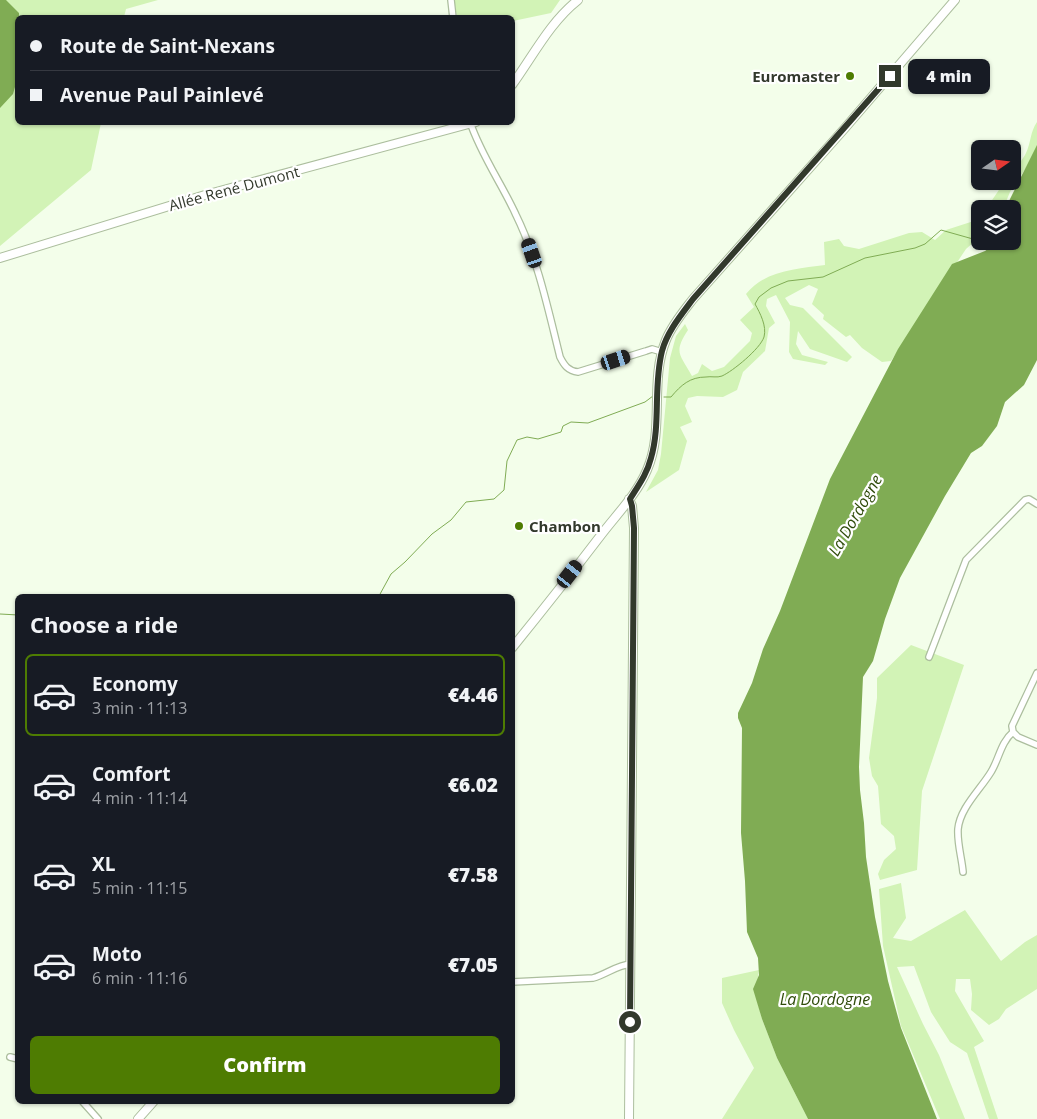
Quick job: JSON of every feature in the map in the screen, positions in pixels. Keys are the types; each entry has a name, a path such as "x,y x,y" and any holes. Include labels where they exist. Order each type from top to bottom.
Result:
{"main road":[{"path":"515,81 549,31 566,10 578,0"},
{"path":"515,644 628,501 640,483 652,458 659,370 666,339 674,324 693,299 827,149 955,0"},
{"name":"Allée René Dumont","path":"0,258 205,195 465,125"},
{"path":"628,501 632,519 630,1119"},
{"path":"614,518 622,515 632,519"},
{"path":"138,1119 151,1104"}],"street":[{"path":"451,0 453,15"},
{"path":"473,125 528,242 536,264 560,358 565,366 572,371 578,372 646,351 662,352"},
{"path":"929,657 966,560 1025,500 1029,499 1037,504"},
{"path":"1037,673 1012,726 1013,732 1018,737 1037,745"},
{"path":"963,872 958,830 962,817 977,790 991,772 1006,737 1013,732"},
{"path":"515,982 594,978 606,974 623,964 631,964"},
{"path":"10,1057 15,1058"},
{"path":"85,1104 98,1119"}],"shaded area":[{"path":"0,0 158,0 126,9 124,15 15,15 15,125 101,125 91,170 0,246"},
{"path":"454,0 560,0 551,13 515,21 515,15 457,15"},
{"path":"1037,122 1037,151 1021,175 1021,161 1028,149"},
{"path":"999,190 1011,190 1007,200 992,200"},
{"path":"971,222 971,245 966,249 891,361 882,362 862,348 850,335 846,337 823,319 824,315 812,304 818,289 809,285 785,298 790,305 803,308 852,357 847,362 810,349 798,331 796,344 802,355 828,362 825,365 793,359 789,352 790,322 776,295 767,299 766,306 775,323 769,328 765,351 743,372 737,390 723,397 697,396 688,398 685,406 692,422 680,427 687,441 679,470 646,492 658,470 661,454 670,358 676,336 685,324 688,330 683,338 680,353 692,376 698,373 702,364 712,371 724,367 750,341 752,333 740,320 754,307 746,294 762,280 782,272 825,265 824,242 839,239 844,246 859,249 909,233 922,232 935,240 946,230"},
{"path":"911,645 964,665 922,791 917,870 880,880 878,874 884,860 896,849 894,836 881,824 878,786 872,776 869,758 877,698 877,678"},
{"path":"901,883 906,918 893,938 911,941 965,910 1001,961 1037,935 1037,989 1006,1009 999,1019 989,1025 971,1010 972,994 970,979 956,979 955,991 984,1041 974,1047 998,1119 989,1119 967,1053 950,1042 931,1012 914,966 897,967 939,1055 965,1119 940,1119 901,1026 883,946 879,889"},
{"path":"759,970 757,984 754,989 762,1019 777,1058 808,1119 722,1119 754,1068 722,1003 722,978"}],"water":[{"path":"0,0 6,0 19,13 19,15 15,15 15,87 13,94 0,108"},
{"name":"La Dordogne","path":"1037,145 1037,360 1024,385 1005,402 997,426 982,446 971,453 945,496 900,578 885,619 873,661 863,677 859,767 860,790 866,857 875,917 888,981 901,1028 937,1119 808,1119 777,1058 753,989 759,975 758,958 747,932 741,833 742,728 738,713 752,683 763,649 780,611 830,479 898,349 952,264 986,250 1021,250 1021,200 1010,200 1014,190 1021,190 1021,177"}],"waterway":[{"path":"664,397 671,397 682,385 695,378 722,376 739,365 752,353 761,342 765,333 765,328 755,304 759,297 771,288 788,281 823,277 865,258 915,248 925,244 941,230 971,238"},
{"path":"380,594 391,574 432,534 451,520 466,502 494,499 504,490 507,461 517,440 527,437 538,439 561,432 563,426 571,422 588,423 645,402 653,396"},
{"path":"0,614 15,615"}],"place":[{"name":"Euromaster","path":"850,76"},
{"name":"Chambon","path":"519,526"}],"route":[{"path":"630,1022 634,528 630,499 652,458 662,352 674,324 693,299 890,76"}]}
